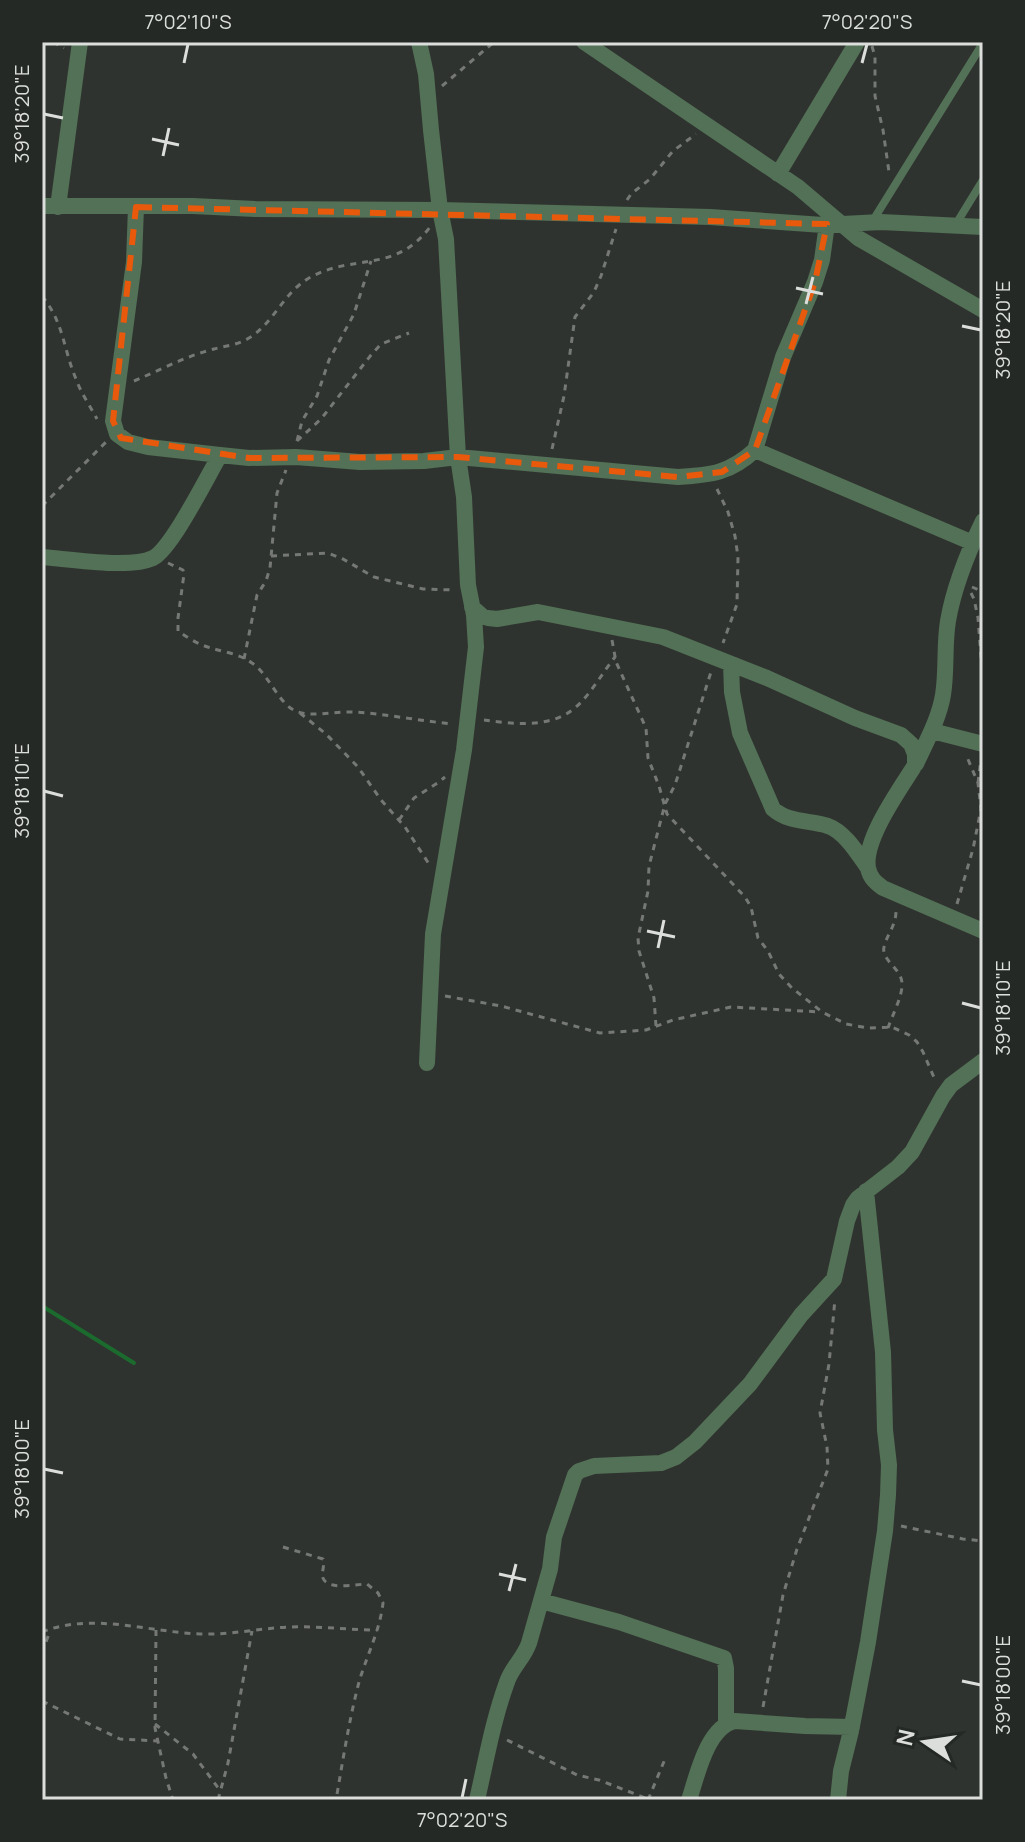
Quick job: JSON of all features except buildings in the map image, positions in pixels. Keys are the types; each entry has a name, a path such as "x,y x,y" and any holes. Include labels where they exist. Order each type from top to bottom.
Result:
{"street":[{"path":"80,42 50,206 440,210 983,227"},
{"path":"419,42 426,74 440,210 446,239 458,457 476,647 463,756 433,934 427,1063"},
{"path":"584,42 813,199 833,224 983,310"},
{"path":"778,174 857,42"},
{"path":"136,207 134,262 113,421 117,434 128,442 249,458 288,452 374,462 458,457 678,477 710,475 731,468 755,450 783,357 815,282 833,224"},
{"path":"755,450 973,543"},
{"path":"42,557 133,563 153,558 177,530 220,455"},
{"path":"868,868 872,844 881,822 932,731 942,698 948,620 983,521"},
{"path":"472,607 488,618 538,612 663,637 901,735 911,744 915,765"},
{"path":"724,661 740,733 773,809 791,819 835,829 868,868 875,882 983,931"},
{"path":"932,731 982,743"},
{"path":"477,1800 508,1679 527,1650 550,1569 554,1537 577,1473 594,1466 661,1463 676,1457 695,1442 750,1384 801,1315 834,1279 850,1212 858,1198 912,1152 951,1085 983,1061"},
{"path":"838,1800 841,1771 868,1642 885,1522 889,1465 883,1352 866,1191"},
{"path":"541,1601 619,1622 724,1658 726,1723"},
{"path":"689,1800 703,1757 717,1731 726,1723 852,1727"}],"lane":[{"path":"871,222 983,43"},
{"path":"956,225 983,180"}],"path":[{"path":"429,112 445,82 494,42"},
{"path":"870,42 875,57 875,96 891,191"},
{"path":"548,465 564,396 575,317 594,292 620,215 631,194 650,179 673,151 707,125"},
{"path":"117,388 196,355 248,339 267,324 292,290 307,279 325,270 395,256 424,235 440,210"},
{"path":"244,659 257,595 270,568 277,493 288,452 317,396 329,360 354,314 371,261"},
{"path":"42,296 61,327 77,381 99,422"},
{"path":"288,452 321,419 381,344 409,333"},
{"path":"42,506 101,445 117,434"},
{"path":"656,1026 654,998 638,938 648,891 649,866 665,804 675,785 700,703 724,661 737,604 735,536 728,512 710,475"},
{"path":"271,556 328,553 374,577 423,589 469,590"},
{"path":"153,558 183,570 178,631 208,647 250,661 260,670 289,707 326,734 358,767 443,880"},
{"path":"962,581 983,592"},
{"path":"962,581 974,599 978,618 983,682 978,783"},
{"path":"608,625 615,657 646,728 648,758 667,814 745,897 751,907 758,938 779,974 822,1012 846,1024 899,1029 909,1035 917,1042 943,1096"},
{"path":"300,713 351,712 414,721 526,724 561,716 574,708 615,657"},
{"path":"953,917 981,809 978,783 962,739"},
{"path":"399,820 414,798 439,782 463,756"},
{"path":"887,889 896,909 896,918 883,949 884,955 899,972 903,985 888,1028"},
{"path":"429,993 501,1006 600,1033 646,1030 673,1020 731,1007 822,1012"},
{"path":"760,1723 783,1595 828,1469 820,1413 834,1315 834,1279"},
{"path":"885,1522 983,1541"},
{"path":"283,1547 323,1559 322,1575 328,1583 344,1587 370,1586 383,1603 352,1707 336,1800"},
{"path":"42,1632 65,1625 115,1624 201,1634 295,1627 377,1630"},
{"path":"42,1653 51,1628"},
{"path":"156,1630 155,1724 173,1800"},
{"path":"218,1800 228,1763 252,1631"},
{"path":"42,1701 120,1739 158,1741"},
{"path":"155,1724 193,1754 220,1791"},
{"path":"493,1734 577,1775 599,1780 648,1800 665,1759"}],"highlighted area":[{"path":"136,207 827,224 815,282 755,450 722,472 678,477 458,457 249,458 121,438 113,421"}],"waterway":[{"path":"42,1306 134,1363"}]}
